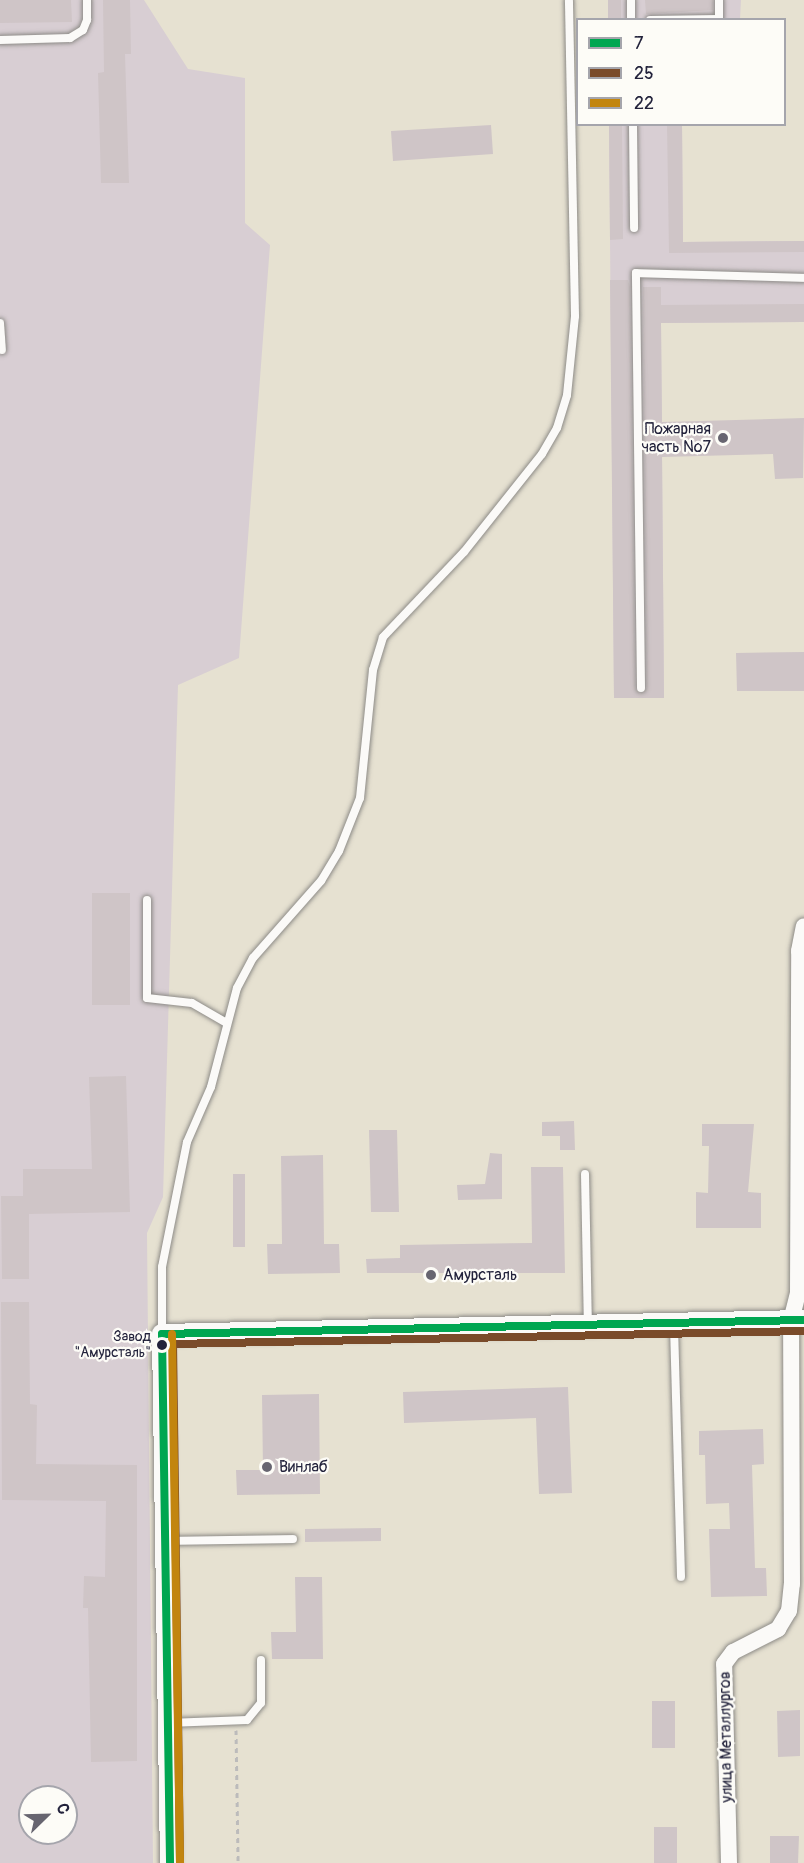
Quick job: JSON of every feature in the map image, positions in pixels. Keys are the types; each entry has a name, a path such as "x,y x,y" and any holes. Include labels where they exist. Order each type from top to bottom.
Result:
{"street":[{"name":"улица Металлургов","path":"729,1863 724,1664 733,1653 778,1629 789,1611 800,1212 799,951 804,926"},
{"path":"170,1863 162,1334 674,1326 798,1321"}],"lane":[{"path":"0,40 70,38 83,30 87,20 87,0"},
{"path":"162,1334 162,1267 177,1181 187,1142 211,1087 237,988 254,958 321,881 347,830 360,798 373,670 383,637 464,552 542,454 557,428 567,395 575,316 569,0"},
{"path":"631,0 631,18"},
{"path":"719,0 719,18"},
{"path":"633,126 634,228"},
{"path":"641,688 636,273 804,278"},
{"path":"0,322 2,350"},
{"path":"147,900 147,998 192,1003 226,1023"},
{"path":"585,1174 588,1326"},
{"path":"674,1326 681,1576"},
{"path":"165,1541 293,1539"},
{"path":"167,1723 236,1722 256,1713 261,1703 261,1660"}],"path":[{"path":"236,1722 238,1863"}],"shaded area":[{"path":"0,0 144,0 188,69 245,78 245,223 270,245 239,658 178,685 163,1197 147,1233 153,1863 0,1863"},
{"path":"608,0 741,0 740,18 608,18"},
{"path":"609,126 682,126 683,242 804,241 804,322 661,323 664,698 614,698"}],"building":[{"path":"0,0 71,0 72,22 0,23"},
{"path":"103,0 130,0 131,54 125,54 129,183 101,183 98,73 104,72"},
{"path":"608,0 621,0 621,18 608,18"},
{"path":"645,0 713,0 713,10 646,14"},
{"path":"491,125 493,154 393,161 391,131"},
{"path":"609,126 622,126 623,239 610,240"},
{"path":"667,126 682,126 683,242 804,241 804,252 669,253"},
{"path":"610,280 628,280 630,287 635,688 640,694 647,688 643,287 661,287 661,305 804,304 804,322 661,323 662,422 804,418 803,478 775,479 773,454 662,457 664,698 614,698"},
{"path":"804,652 804,691 737,691 736,653"},
{"path":"92,893 130,893 130,1005 92,1005"},
{"path":"126,1076 130,1212 29,1214 29,1279 2,1279 1,1196 23,1196 23,1169 92,1169 89,1077"},
{"path":"574,1121 575,1150 560,1150 560,1136 542,1136 542,1122"},
{"path":"702,1124 754,1124 748,1192 761,1193 761,1228 696,1228 696,1192 708,1193 709,1146 702,1146"},
{"path":"369,1130 397,1130 399,1212 371,1212"},
{"path":"490,1153 502,1154 502,1199 458,1200 457,1185 485,1184"},
{"path":"323,1155 324,1244 339,1244 340,1273 268,1274 267,1244 282,1244 281,1156"},
{"path":"531,1167 563,1167 565,1273 367,1273 366,1259 400,1258 400,1245 532,1243"},
{"path":"233,1174 245,1174 245,1247 233,1247"},
{"path":"1,1302 29,1302 30,1404 37,1405 36,1464 137,1465 137,1761 91,1762 88,1608 83,1608 84,1576 105,1577 106,1501 2,1500"},
{"path":"568,1387 572,1493 539,1494 536,1418 404,1423 403,1392"},
{"path":"319,1394 320,1494 237,1495 236,1470 263,1470 262,1395"},
{"path":"763,1429 764,1464 752,1465 755,1568 766,1568 767,1596 711,1597 709,1529 730,1529 729,1503 706,1504 705,1455 699,1455 699,1431"},
{"path":"381,1528 381,1541 305,1542 305,1529"},
{"path":"295,1577 322,1577 323,1659 272,1659 271,1632 296,1632"},
{"path":"652,1701 675,1701 675,1748 652,1748"},
{"path":"800,1710 800,1756 778,1757 777,1711"},
{"path":"654,1827 677,1827 677,1863 654,1863"},
{"path":"770,1836 799,1836 798,1863 770,1863"}],"transit line":[{"name":"7","path":"162,1334 804,1320"},
{"name":"25","path":"180,1863 173,1344 804,1331"},
{"name":"7","path":"162,1334 170,1863"},
{"name":"22","path":"172,1334 180,1863"}],"place":[{"name":"Пожарная часть №7","path":"723,438"},
{"name":"Амурсталь","path":"431,1275"},
{"name":"Завод \"Амурсталь\"","path":"162,1345"},
{"name":"Винлаб","path":"267,1467"}]}
